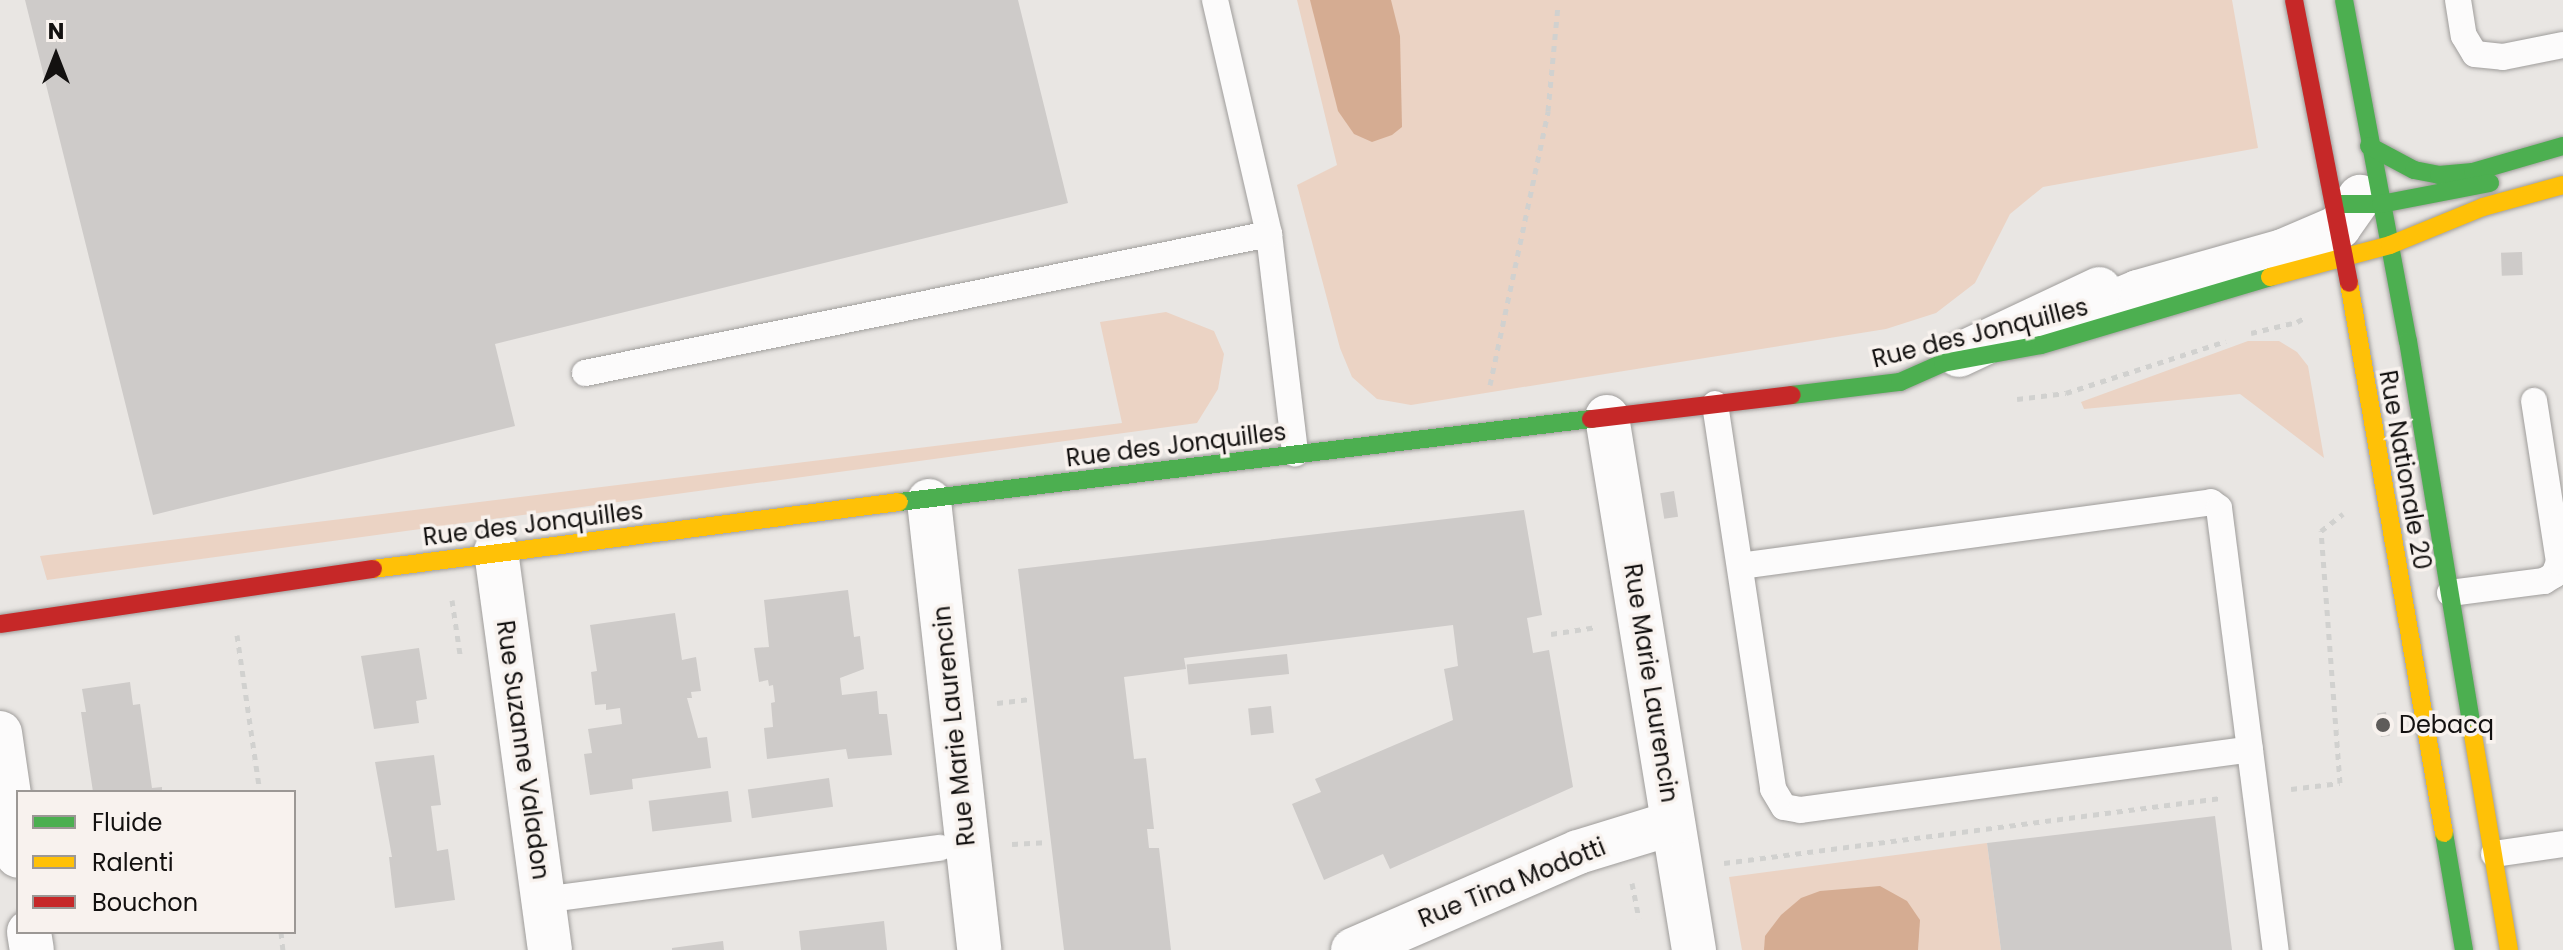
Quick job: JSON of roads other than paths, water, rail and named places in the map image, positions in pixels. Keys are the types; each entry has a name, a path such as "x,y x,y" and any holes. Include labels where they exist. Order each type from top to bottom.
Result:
{"street":[{"name":"Rue Nationale 20","path":"2294,0 2351,219 2464,950"},
{"path":"2001,352 2039,332 2138,292 2283,251 2351,219 2365,187 2366,127 2344,0"},
{"path":"2366,127 2414,170 2439,175 2473,172 2563,146"},
{"path":"1943,363 2001,333 2143,269 2278,226 2351,219 2563,164"},
{"path":"2351,219 2390,245 2483,207 2563,185"},
{"name":"Rue Nationale 20","path":"2351,219 2390,245 2509,950"},
{"name":"Rue des Jonquilles","path":"0,624 496,551 1900,382 1943,363 2001,352"},
{"name":"Rue Marie Laurencin","path":"1607,417 1694,950"},
{"name":"Rue Marie Laurencin","path":"929,501 979,950"},
{"name":"Rue Suzanne Valadon","path":"496,551 550,950"},
{"path":"0,733 16,842"},
{"name":"Rue Tina Modotti","path":"1353,950 1578,852 1673,823"}],"lane":[{"path":"1215,0 1269,234 1295,453"},
{"path":"2458,0 2464,36 2475,54 2503,57 2563,45"},
{"path":"585,373 1269,234"},
{"path":"2450,593 2544,581 2554,575 2559,562 2534,401"},
{"path":"1715,404 1773,789 1784,807 1801,810 2250,749"},
{"path":"1740,566 2211,502 2219,508 2276,950"},
{"path":"2494,854 2563,844"},
{"path":"543,900 940,848"}],"place":[{"name":"Debacq","path":"2383,725"}]}
